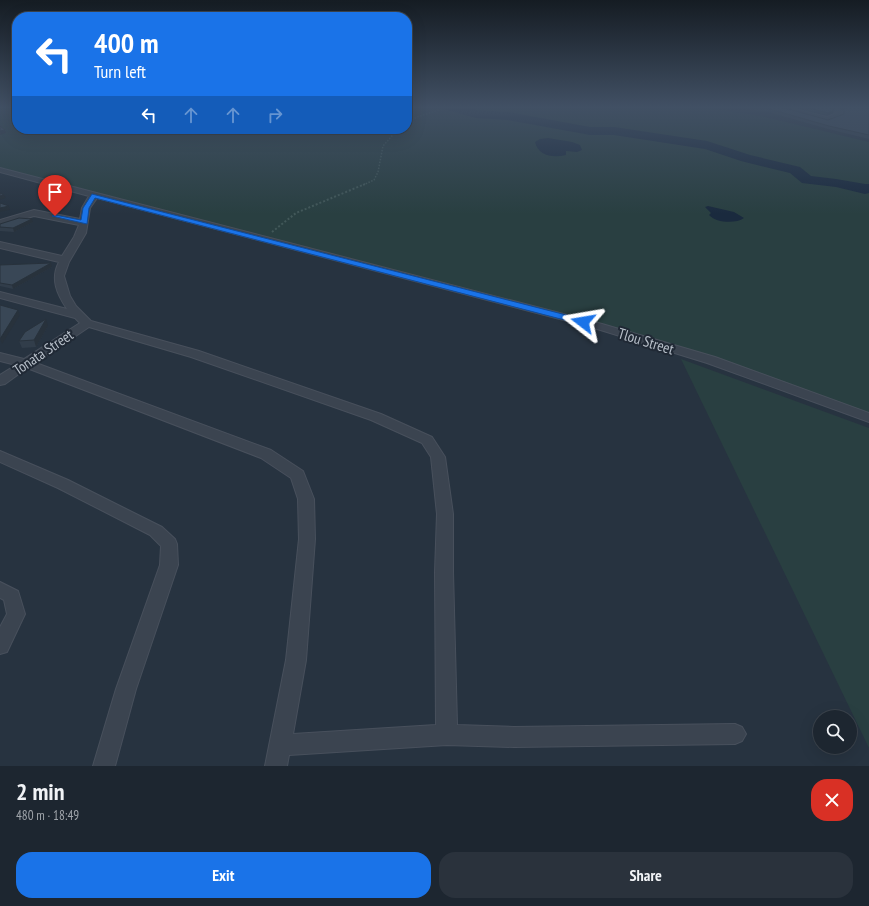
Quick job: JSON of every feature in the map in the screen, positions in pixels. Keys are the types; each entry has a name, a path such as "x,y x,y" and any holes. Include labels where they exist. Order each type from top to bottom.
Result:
{"street":[{"name":"Tlou Street","path":"0,170 60,185 94,196 598,326 711,360 869,418"},
{"path":"82,319 62,289 58,274 82,233 86,208 94,196"},
{"path":"0,223 34,214 84,223"},
{"path":"0,245 65,260"},
{"path":"0,295 202,357 376,417 427,440 438,457 445,514 444,572 447,735"},
{"name":"Tonata Street","path":"0,381 82,319"},
{"path":"0,357 24,363 266,454 298,475 306,499 307,539 296,660 276,766"},
{"path":"0,456 63,484 156,531 169,544 170,565 126,688 104,766"},
{"path":"0,589 12,596 16,614 0,646"},
{"path":"281,745 447,735 514,737 735,734"}],"path":[{"path":"264,240 296,213 374,180 379,174 382,148 386,143"}],"green space":[{"path":"0,143 869,143 869,416 704,356 0,168"},
{"path":"681,359 869,428 869,748 857,723 857,710 851,710"}],"water":[{"path":"535,143 574,143 580,145 582,150 577,152 566,151 566,155 551,156 543,153"},
{"path":"708,206 734,212 744,218 731,222 716,220 709,215 711,213 705,207"}],"building":[{"path":"0,203 9,206 0,208"},
{"path":"19,218 32,219 13,228 0,227 0,224"},
{"path":"51,263 12,285 0,283 0,265"},
{"path":"0,305 18,310 0,339"},
{"path":"46,319 34,340 19,341 25,332"}],"waterway":[{"path":"693,143 707,145 746,158 795,170 807,180 836,183 865,189 869,188"}],"route":[{"path":"55,216 84,223 86,208 94,196 583,322"}]}
